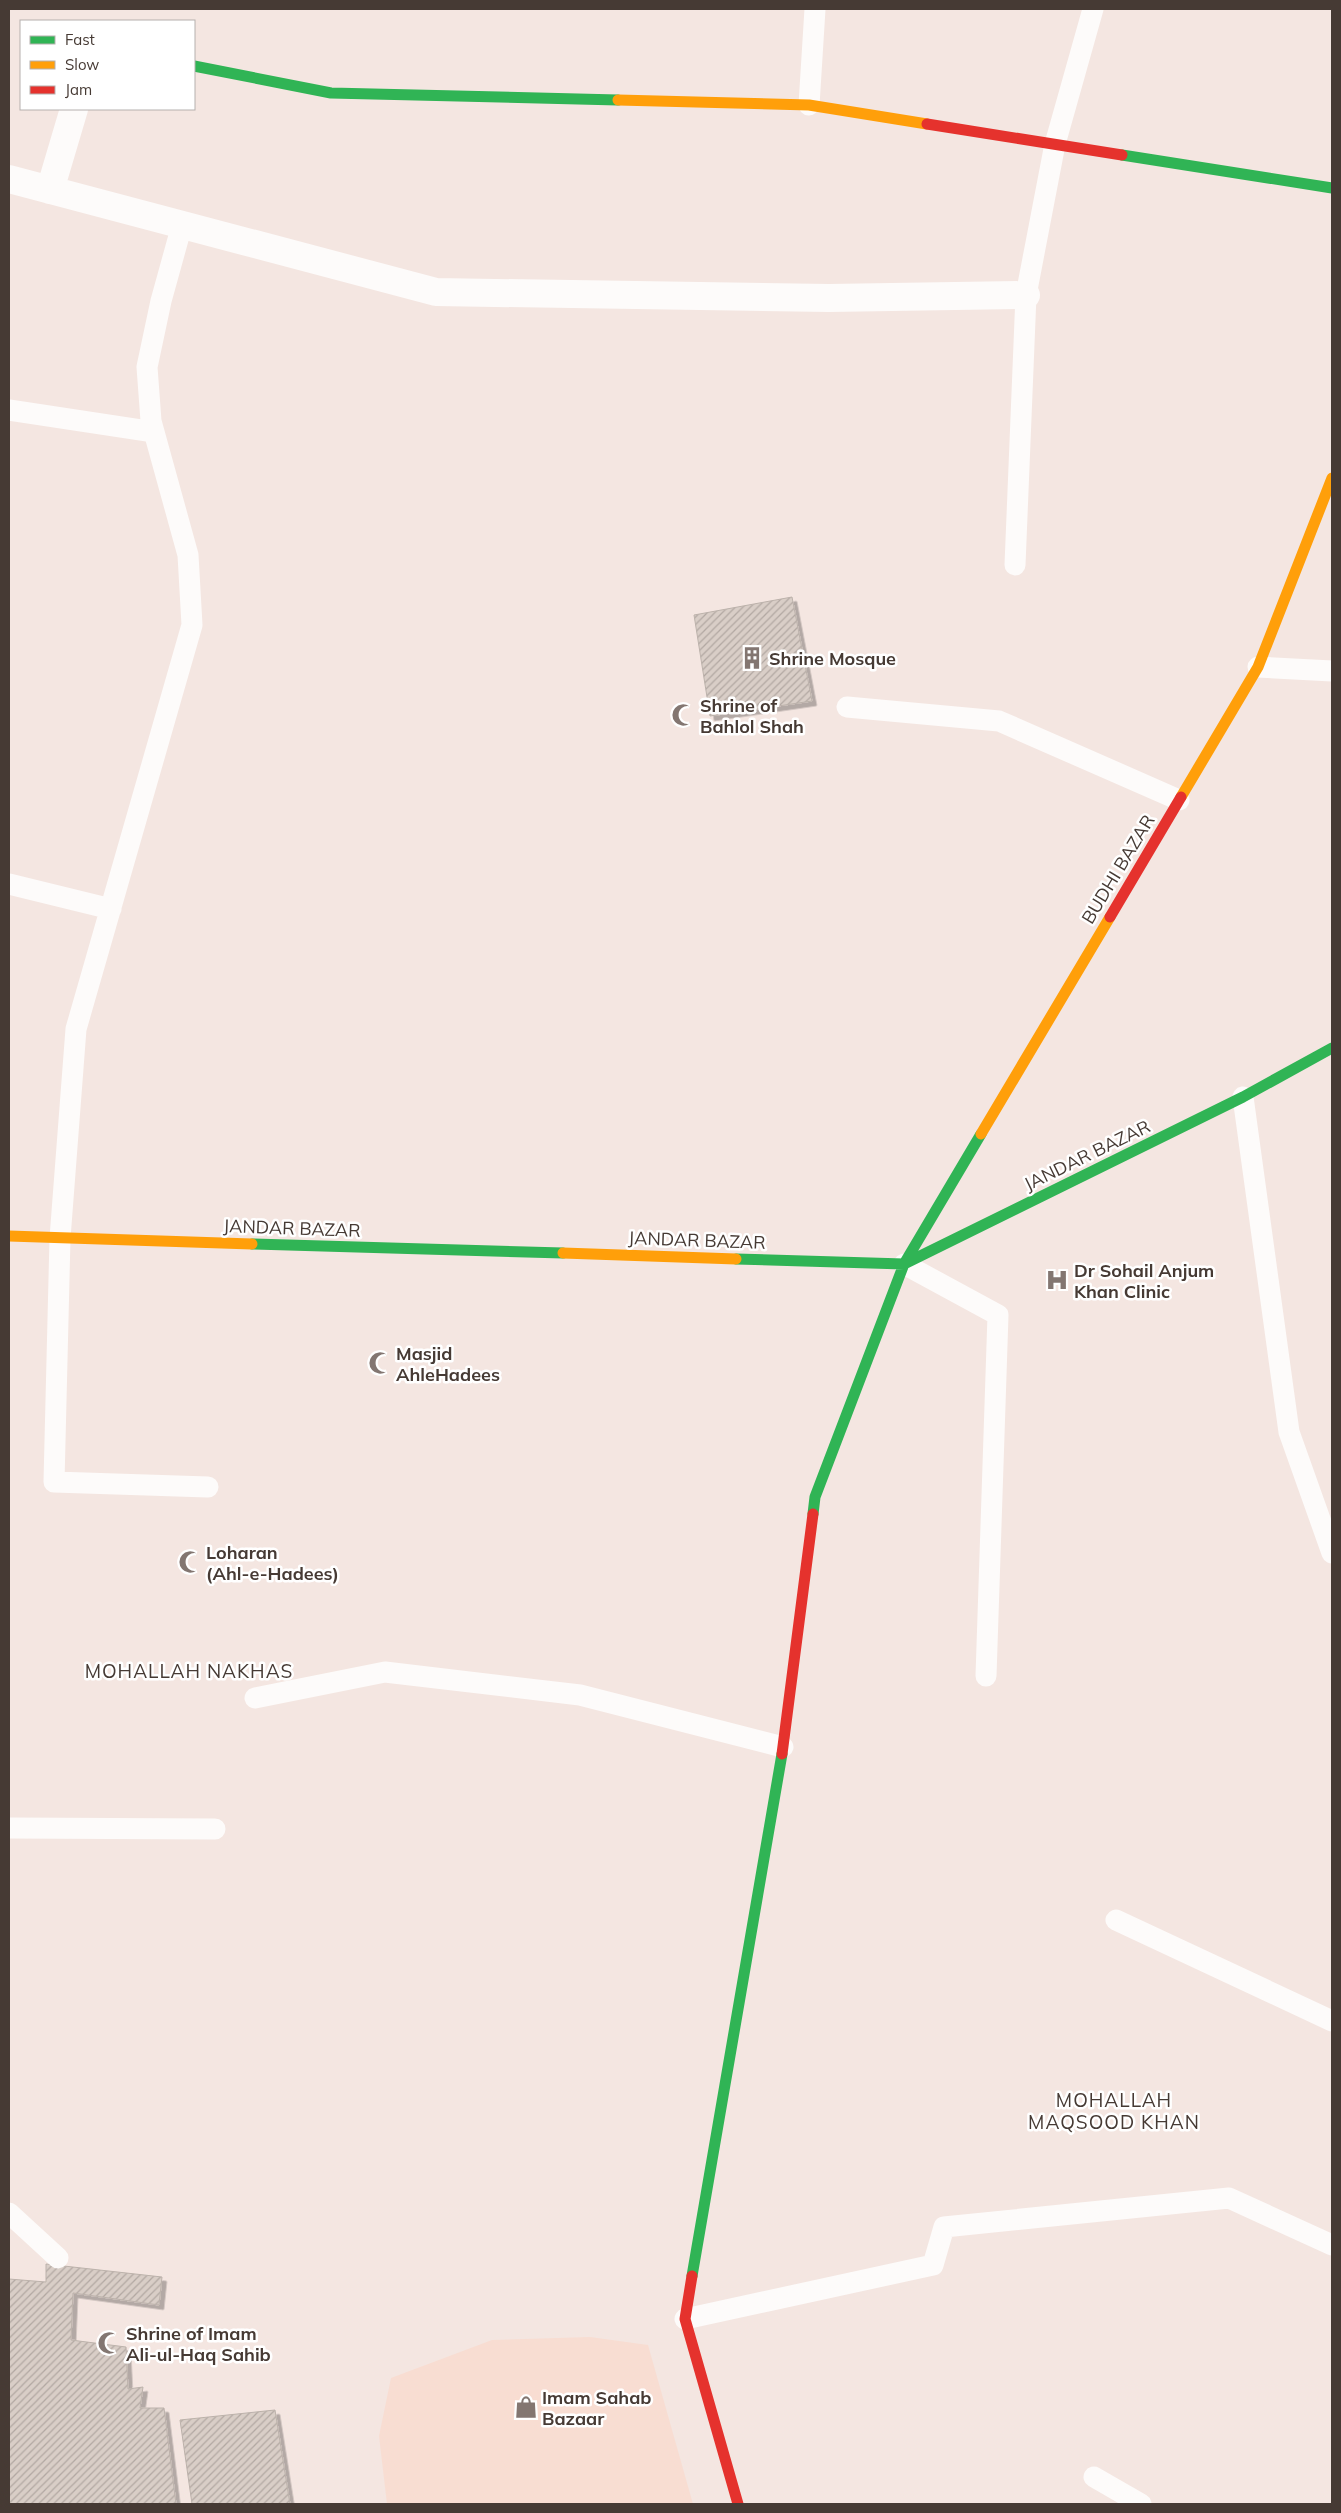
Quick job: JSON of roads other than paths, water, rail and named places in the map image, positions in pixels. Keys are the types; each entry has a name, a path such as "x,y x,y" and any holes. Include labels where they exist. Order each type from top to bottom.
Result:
{"street":[{"path":"195,66 331,93 809,105 1332,188"},
{"path":"50,190 74,110"},
{"path":"9,179 436,292 829,298 1026,295"},
{"name":"BUDHI BAZAR","path":"685,2319 783,1748 815,1497 904,1264 1258,667 1332,478"},
{"name":"JANDAR BAZAR","path":"9,1236 904,1264 1243,1097 1332,1048"},
{"path":"685,2319 738,2504"}],"lane":[{"path":"809,105 814,9"},
{"path":"1016,565 1026,295 1055,144 1093,9"},
{"path":"182,225 161,301 147,367 150,421 188,555 192,625 76,1028 60,1238 54,1482 208,1487"},
{"path":"9,410 154,432"},
{"path":"1258,667 1332,671"},
{"path":"847,707 999,721 1179,800"},
{"path":"9,884 111,909"},
{"path":"1243,1097 1289,1432 1332,1553"},
{"path":"904,1264 998,1315 986,1676"},
{"path":"255,1698 385,1672 580,1696 783,1748"},
{"path":"9,1828 215,1829"},
{"path":"1116,1920 1332,2021"},
{"path":"685,2319 933,2265 944,2227 1229,2198 1332,2245"},
{"path":"9,2213 58,2258"},
{"path":"1094,2477 1142,2504"}],"place":[{"name":"Shrine Mosque","path":"752,658"},
{"name":"Shrine of Bahlol Shah","path":"683,715"},
{"name":"Dr Sohail Anjum Khan Clinic","path":"1057,1280"},
{"name":"Masjid AhleHadees","path":"380,1363"},
{"name":"Loharan (Ahl-e-Hadees)","path":"190,1562"},
{"name":"Shrine of Imam Ali-ul-Haq Sahib","path":"109,2343"},
{"name":"Imam Sahab Bazaar","path":"526,2407"}],"district":[{"name":"MOHALLAH NAKHAS","path":"189,1671"},
{"name":"MOHALLAH MAQSOOD KHAN","path":"1114,2111"}]}
